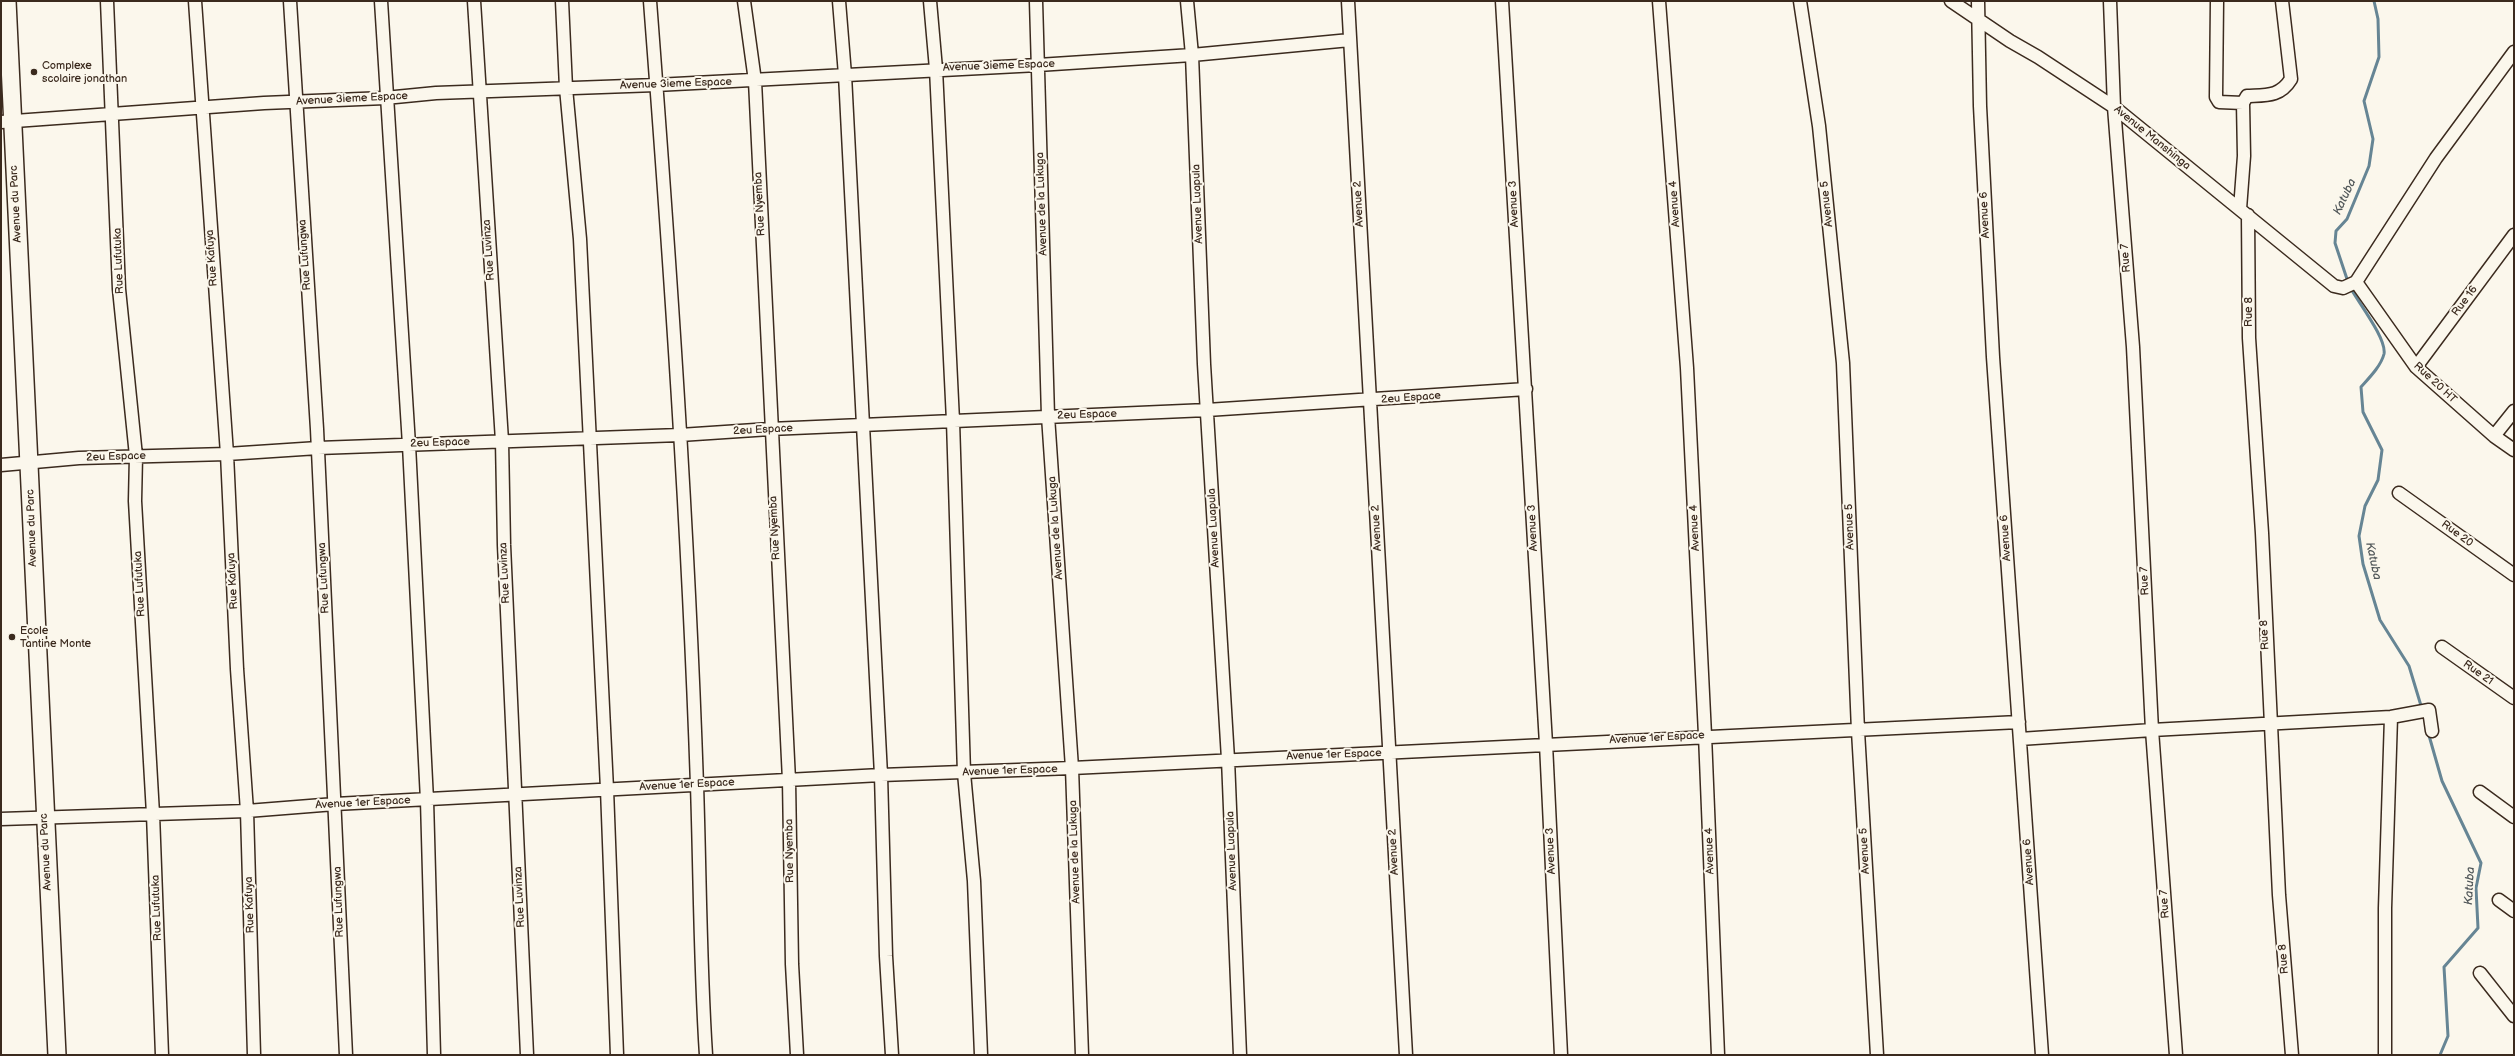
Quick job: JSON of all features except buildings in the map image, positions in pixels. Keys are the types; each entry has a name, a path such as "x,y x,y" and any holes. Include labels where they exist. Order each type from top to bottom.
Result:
{"street":[{"name":"Avenue du Parc","path":"7,1 6,122 30,464 44,816 57,1055"},
{"name":"Rue Lufutuka","path":"107,1 120,289 136,456 135,501 153,814 162,1055"},
{"name":"Rue Kafuya","path":"195,1 227,454 237,669 247,811 254,1055"},
{"name":"Rue Lufungwa","path":"290,1 295,102 318,448 346,1055"},
{"path":"380,1 385,98 409,445 427,800 434,1055"},
{"name":"Rue Luvinza","path":"474,1 478,92 502,441 504,545 517,794 527,1055"},
{"path":"562,1 566,88 580,239 607,789 617,1055"},
{"path":"650,1 680,435 697,785 700,966 706,1055"},
{"name":"Rue Nyemba","path":"744,1 755,81 770,429 789,780 792,964 797,1055"},
{"path":"839,1 845,75 881,775 886,956 892,1055"},
{"path":"930,1 936,69 953,421 964,772 974,881 981,1055"},
{"name":"Avenue de la Lukuga","path":"1036,1 1048,416 1072,768 1082,1055"},
{"name":"Avenue Luapula","path":"1187,1 1192,55 1207,410 1228,759 1240,1055"},
{"name":"Avenue 2","path":"1348,1 1406,1055"},
{"name":"Avenue 3","path":"1502,1 1546,744 1561,1055"},
{"name":"Avenue 4","path":"1659,1 1687,368 1705,735 1718,1055"},
{"name":"Avenue 5","path":"1800,1 1819,126 1843,363 1858,731 1878,1055"},
{"name":"Avenue Manshinga","path":"1951,1 2114,107 2334,286 2343,288 2356,282"},
{"name":"Avenue 6","path":"1978,1 1980,21 1984,190 2042,1055"},
{"name":"Rue 7","path":"2110,1 2114,107 2133,347 2152,730 2176,1055"},
{"path":"2216,1 2216,97 2219,102 2243,103 2247,96 2277,94 2285,89 2291,79 2282,1"},
{"name":"Avenue 3ieme Espace","path":"6,122 295,102 385,98 436,93 755,81 936,69 1038,65 1192,55 1350,40"},
{"path":"2356,282 2436,158 2514,52"},
{"name":"Rue 8","path":"2243,103 2244,212 2249,338 2271,724 2279,895 2292,1055"},
{"name":"Rue 16","path":"2416,367 2514,235"},
{"name":"Rue 20 HT","path":"2356,282 2416,367 2494,436 2514,450"},
{"name":"2eu Espace","path":"1,465 30,464 79,458 227,454 318,448 680,435 770,429 1207,410 1526,389"},
{"path":"2494,436 2514,411"},
{"name":"Rue 20","path":"2399,493 2514,575"},
{"name":"Rue 21","path":"2442,647 2514,698"},
{"path":"2020,739 2391,717 2414,714 2429,710 2432,731"},
{"path":"2385,1055 2385,908 2391,717"},
{"name":"Avenue 1er Espace","path":"1,818 247,811 335,804 881,775 1072,768 1228,759 1389,753 1705,735 1858,731 2019,722"},
{"path":"2480,792 2514,817"},
{"path":"2500,900 2514,911"},
{"path":"2480,973 2514,1016"}],"waterway":[{"name":"Katuba","path":"2348,282 2335,243 2336,231 2347,219 2369,166 2373,139 2364,101 2379,57 2378,19 2374,1"},
{"name":"Katuba","path":"2350,287 2377,330 2384,347 2384,354 2380,363 2361,387 2363,412 2382,450 2378,480 2365,506 2359,536 2363,564 2380,620 2409,666 2422,709"},
{"name":"Katuba","path":"2428,732 2442,781 2481,863 2476,888 2478,928 2444,967 2448,1036 2440,1055"}],"place":[{"name":"Complexe scolaire jonathan","path":"34,72"},
{"name":"Ecole Tantine Monte","path":"12,637"}]}
